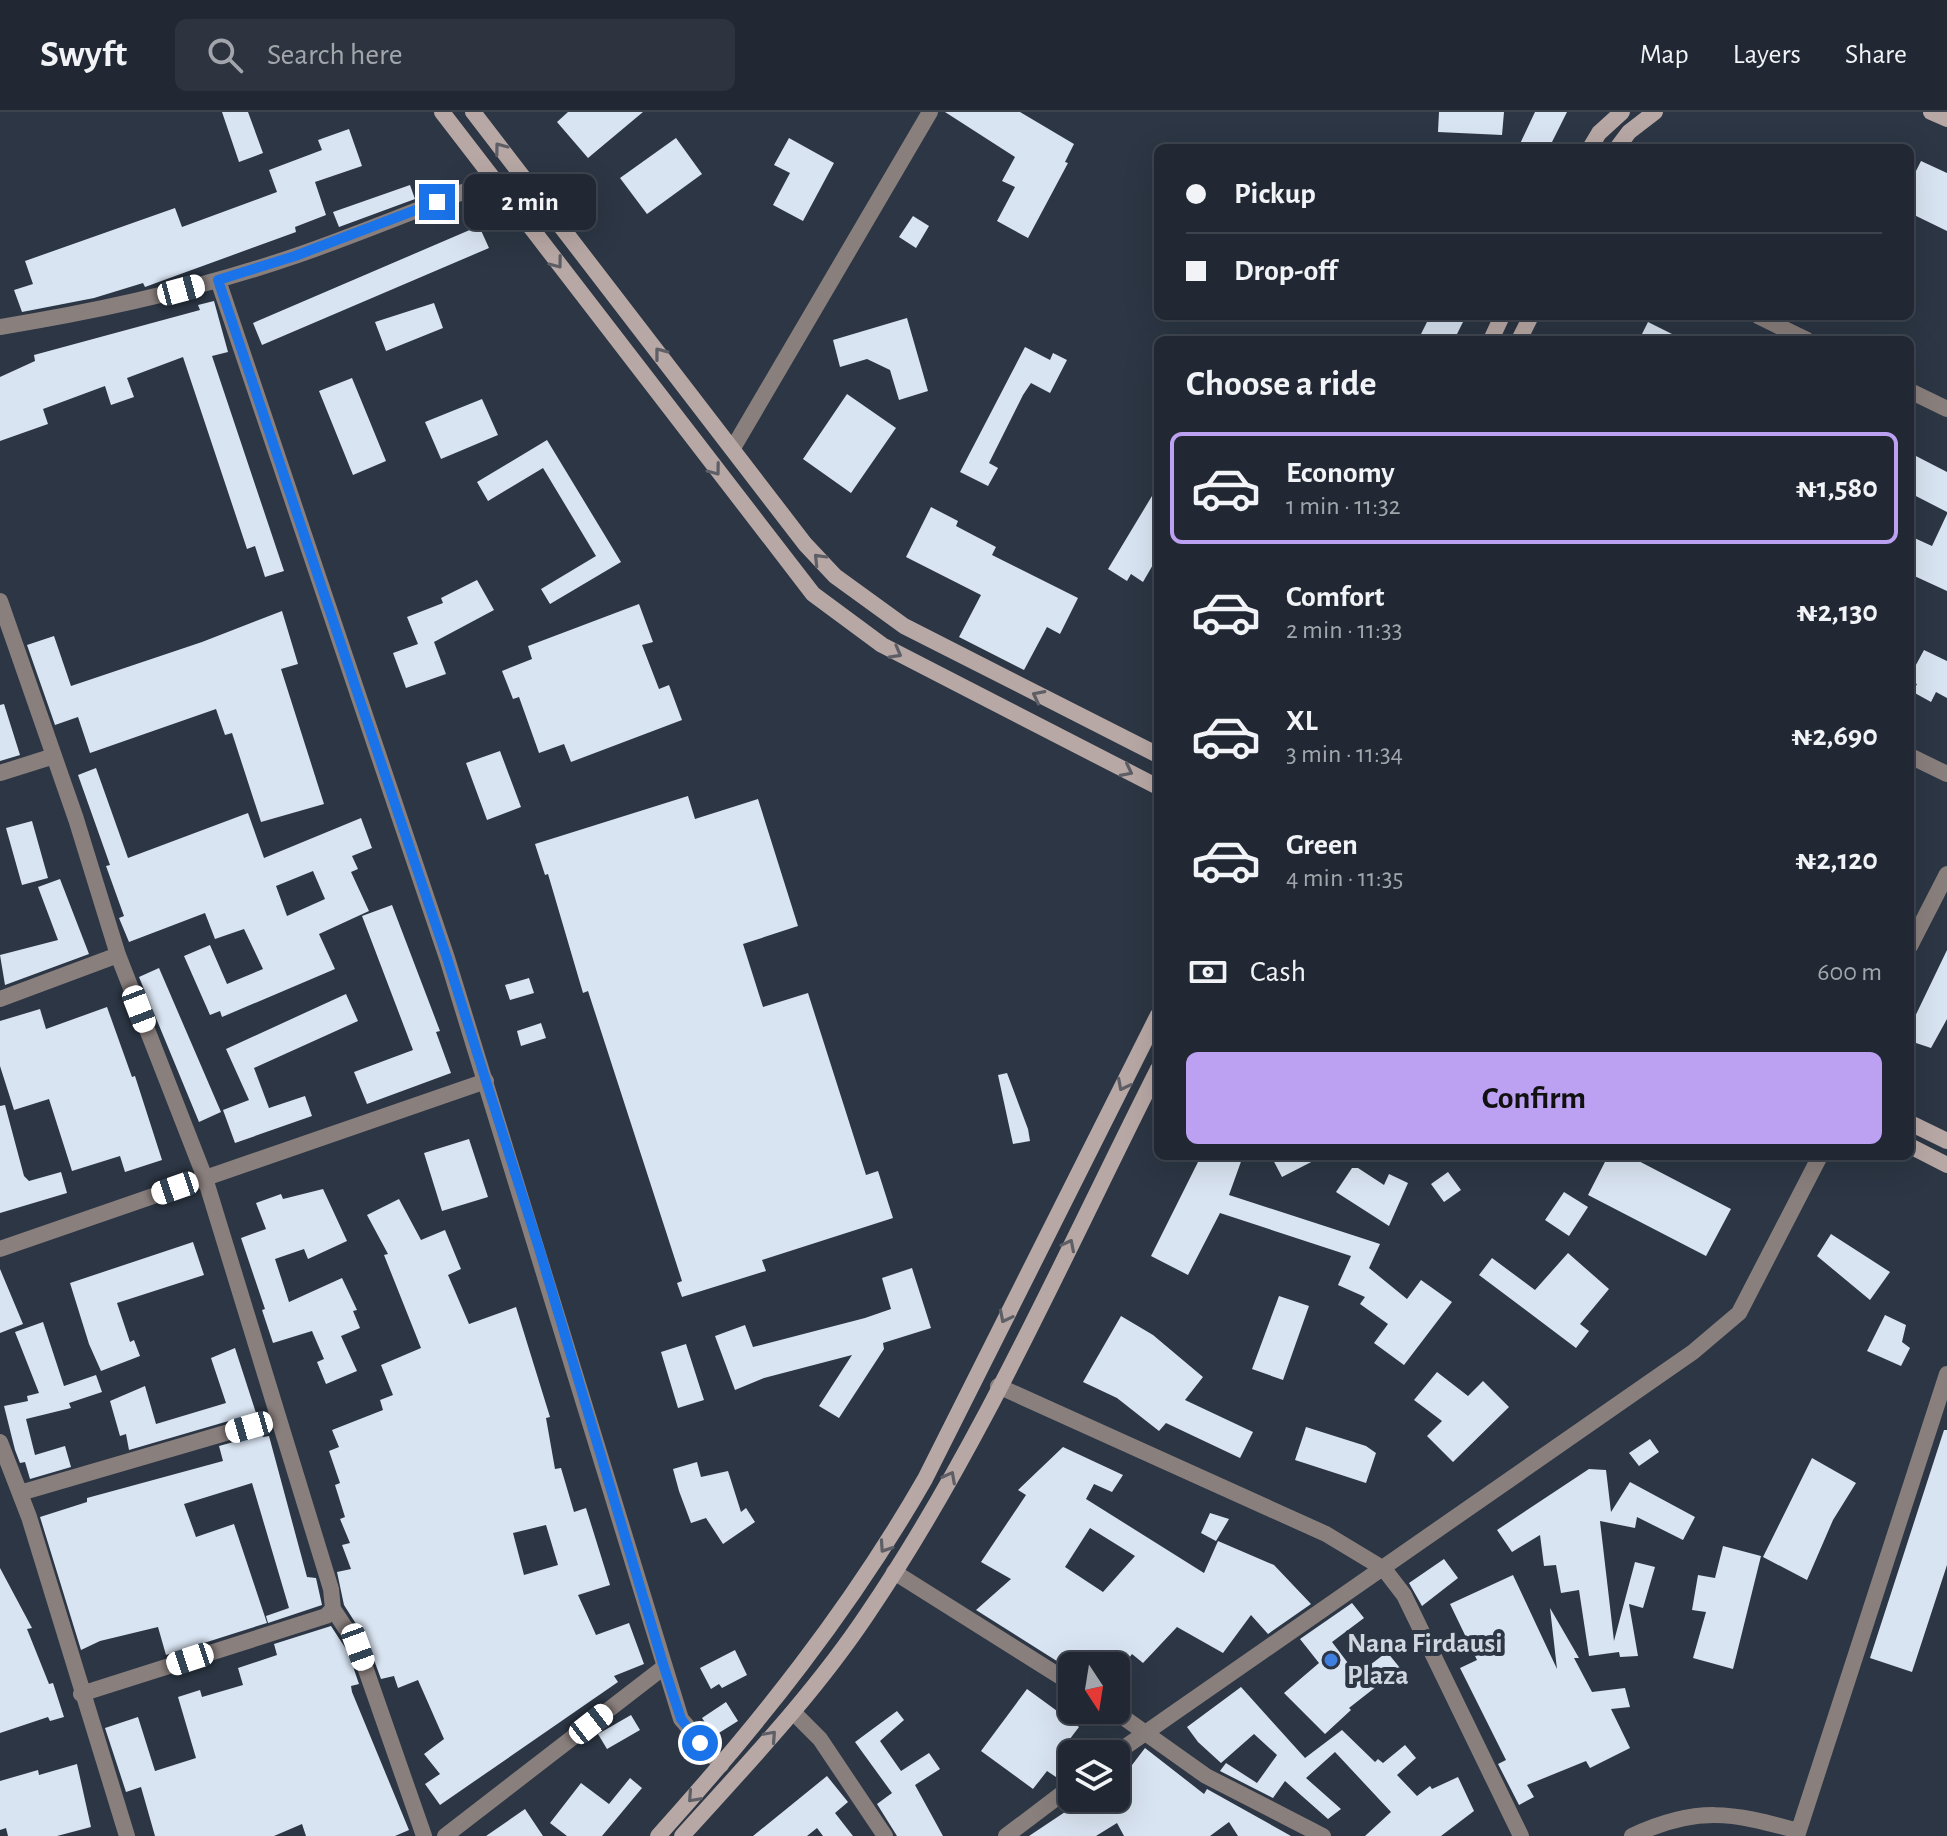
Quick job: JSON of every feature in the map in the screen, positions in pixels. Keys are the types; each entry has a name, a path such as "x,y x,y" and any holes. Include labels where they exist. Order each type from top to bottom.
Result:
{"street":[{"path":"442,112 813,594 851,624 905,658 1154,785"},
{"path":"473,112 805,544 835,576 904,626 1154,753"},
{"path":"733,448 930,112"},
{"path":"1592,144 1599,133 1622,112"},
{"path":"1620,144 1629,132 1655,112"},
{"path":"1931,112 1947,119"},
{"path":"0,327 103,310 218,280 295,256 494,180"},
{"path":"218,280 486,1081 681,1719 721,1765"},
{"path":"1766,320 1799,336"},
{"path":"1914,393 1947,409"},
{"path":"0,601 118,955 205,1178 331,1589 333,1609 358,1647 424,1836"},
{"path":"0,773 54,756"},
{"path":"1914,758 1947,774"},
{"path":"1914,938 1947,874"},
{"path":"0,999 118,955"},
{"path":"658,1836 780,1697 898,1526 1154,1023"},
{"path":"682,1836 793,1712 833,1662 894,1572 937,1502 998,1386 1154,1077"},
{"path":"0,1249 486,1081"},
{"path":"1914,1125 1947,1141"},
{"path":"1914,1148 1947,1165"},
{"path":"1130,1742 1693,1352 1739,1313 1818,1160"},
{"path":"1632,1836 1697,1813 1731,1814 1797,1833 1947,1374"},
{"path":"998,1386 1326,1534 1384,1569 1404,1595 1521,1836"},
{"path":"20,1493 277,1418"},
{"path":"0,1442 20,1493 127,1836"},
{"path":"894,1572 1058,1675"},
{"path":"81,1694 326,1616 333,1609"},
{"path":"445,1836 664,1667"},
{"path":"793,1712 820,1739 885,1836"},
{"path":"1130,1720 1206,1776 1323,1836"},
{"path":"1006,1836 1058,1797"}],"building":[{"path":"222,112 248,112 263,153 239,162"},
{"path":"568,112 643,112 588,158 557,122"},
{"path":"945,112 1020,112 1074,144 1065,162 1068,163 1028,238 997,221 1015,187 1002,181 1015,157"},
{"path":"1439,112 1504,112 1502,135 1438,132"},
{"path":"1535,112 1567,112 1551,144 1520,144"},
{"path":"349,129 362,166 315,182 326,215 295,227 296,232 145,287 143,283 94,298 22,312 14,290 33,284 25,261 175,208 182,227 277,192 269,170 322,150 318,140"},
{"path":"676,138 702,174 647,214 620,178"},
{"path":"789,138 834,163 803,221 773,205 790,173 774,165"},
{"path":"1921,161 1947,173 1947,231 1914,215 1914,175"},
{"path":"410,185 415,199 339,227 333,212"},
{"path":"913,216 929,226 916,248 899,237"},
{"path":"479,226 489,248 262,345 253,323"},
{"path":"214,301 228,352 212,356 284,571 265,577 255,546 247,549 183,357 127,378 134,397 111,405 105,386 43,409 48,424 0,441 0,377 35,361 34,355 200,310 198,305"},
{"path":"434,303 443,328 386,351 375,322"},
{"path":"907,318 928,391 899,400 890,370 867,359 840,367 833,340"},
{"path":"1428,320 1464,320 1456,336 1420,336"},
{"path":"1648,322 1676,336 1641,336"},
{"path":"1025,347 1050,360 1053,353 1067,360 1050,393 1031,383 1023,395 989,463 998,468 988,486 960,472"},
{"path":"352,378 386,461 353,475 319,391"},
{"path":"847,394 896,428 851,493 803,459"},
{"path":"482,399 498,435 441,459 425,422"},
{"path":"547,440 621,562 550,604 541,589 596,556 543,468 488,501 477,482"},
{"path":"1916,456 1947,472 1947,512 1914,495"},
{"path":"1154,493 1154,563 1143,582 1131,574 1127,581 1108,569"},
{"path":"931,507 958,521 956,526 996,547 992,555 1078,598 1060,634 1047,627 1024,670 959,637 981,595 906,557"},
{"path":"1947,514 1947,591 1914,576 1914,538 1932,546"},
{"path":"477,580 494,610 434,642 446,674 406,688 393,653 418,644 407,617 443,603 441,598"},
{"path":"639,604 653,642 642,645 659,689 669,685 682,720 571,762 564,744 539,753 519,697 513,699 502,671 532,659 528,646"},
{"path":"282,611 298,664 281,669 324,804 261,822 232,733 225,735 216,709 90,753 78,717 55,725 27,645 54,636 71,686 202,642"},
{"path":"1924,650 1947,661 1947,698 1936,692 1931,702 1914,693 1917,684 1914,683 1914,669"},
{"path":"4,704 20,755 0,761 0,705"},
{"path":"500,751 521,807 487,820 466,763"},
{"path":"96,768 128,858 248,813 264,858 361,818 372,848 352,856 358,869 351,872 369,911 319,934 335,969 222,1017 220,1011 210,1015 184,956 210,945 227,984 263,969 244,929 215,939 205,913 129,942 119,918 124,916 106,866 110,865 78,775","holes":["313,871 325,899 287,916 276,886"]},
{"path":"688,796 695,819 758,799 798,926 743,944 763,1007 808,993 866,1175 878,1171 893,1218 762,1260 766,1271 682,1297 677,1283 682,1281 588,991 583,993 548,874 545,875 535,844"},
{"path":"32,821 48,878 22,885 6,828"},
{"path":"60,879 89,954 5,985 0,955 58,940 38,887"},
{"path":"392,905 440,1031 436,1032 451,1073 367,1104 354,1072 413,1050 362,916"},
{"path":"1947,950 1947,1019 1931,1048 1914,1042 1914,1019"},
{"path":"159,968 221,1112 199,1122 139,977"},
{"path":"529,978 534,993 510,1000 505,985"},
{"path":"346,994 358,1021 254,1068 269,1108 305,1096 312,1116 235,1143 223,1110 249,1100 226,1049"},
{"path":"107,1007 132,1077 135,1076 162,1160 125,1172 120,1156 72,1171 49,1099 14,1110 0,1066 0,1021 40,1009 46,1029"},
{"path":"541,1023 546,1038 521,1046 517,1031"},
{"path":"1007,1073 1030,1141 1013,1144 998,1075"},
{"path":"5,1105 24,1176 29,1181 61,1172 67,1193 0,1213 0,1106"},
{"path":"469,1139 488,1197 442,1211 424,1153"},
{"path":"1199,1160 1242,1160 1229,1195 1380,1244 1369,1268 1407,1299 1421,1280 1452,1302 1404,1365 1374,1343 1388,1324 1360,1304 1365,1297 1338,1285 1351,1256 1220,1213 1188,1275 1151,1256"},
{"path":"1273,1160 1315,1160 1282,1177"},
{"path":"1606,1160 1637,1160 1731,1209 1706,1256 1588,1195"},
{"path":"1352,1168 1358,1168 1384,1185 1389,1174 1408,1183 1389,1226 1336,1192"},
{"path":"1448,1172 1461,1190 1444,1202 1431,1184"},
{"path":"323,1189 347,1241 308,1259 304,1249 275,1259 289,1302 342,1278 357,1310 353,1311 360,1328 341,1336 357,1371 326,1384 317,1362 324,1359 312,1331 273,1343 241,1238 266,1229 256,1203 281,1194 283,1199"},
{"path":"1564,1192 1588,1207 1569,1236 1545,1220"},
{"path":"399,1199 421,1240 445,1230 461,1269 448,1275 469,1324 516,1307 550,1417 546,1418 555,1469 561,1468 574,1512 586,1508 610,1585 578,1595 596,1635 629,1623 644,1664 614,1676 618,1682 440,1805 425,1784 440,1774 424,1754 444,1739 418,1680 398,1688 394,1676 381,1679 367,1641 344,1605 337,1572 351,1569 342,1545 350,1543 340,1519 345,1517 335,1485 340,1483 329,1451 339,1447 332,1430 383,1410 380,1400 393,1395 381,1365 421,1348 384,1255 388,1254 367,1215","holes":["546,1525 558,1565 524,1575 513,1533"]},
{"path":"1831,1234 1890,1272 1870,1300 1817,1256"},
{"path":"193,1242 204,1275 117,1303 130,1342 134,1340 140,1356 101,1371 70,1283"},
{"path":"1568,1253 1609,1289 1580,1324 1589,1331 1576,1348 1479,1275 1492,1258 1535,1290"},
{"path":"912,1268 931,1328 883,1343 884,1349 839,1418 819,1406 852,1355 764,1378 735,1390 715,1336 745,1325 753,1347 865,1318 891,1309 882,1278"},
{"path":"0,1269 23,1324 0,1333"},
{"path":"1279,1296 1309,1306 1283,1380 1252,1369"},
{"path":"1885,1315 1906,1325 1902,1342 1910,1348 1901,1366 1867,1351"},
{"path":"1121,1316 1153,1335 1203,1377 1185,1400 1253,1432 1240,1458 1166,1423 1159,1431 1117,1398 1083,1382"},
{"path":"43,1322 64,1386 96,1375 102,1392 69,1403 71,1408 26,1419 35,1455 65,1446 71,1467 30,1479 25,1462 20,1463 15,1450 4,1406 28,1401 27,1396 39,1393 15,1332"},
{"path":"686,1344 704,1400 678,1408 661,1352"},
{"path":"235,1348 256,1413 129,1450 126,1434 120,1436 110,1401 145,1386 156,1424 226,1403 211,1358"},
{"path":"1437,1372 1468,1396 1483,1381 1509,1407 1453,1462 1427,1436 1442,1421 1414,1400"},
{"path":"1306,1427 1366,1446 1376,1453 1366,1483 1295,1460"},
{"path":"1944,1430 1947,1430 1947,1565 1912,1672 1870,1658"},
{"path":"262,1434 263,1437 269,1436 307,1577 316,1578 322,1605 268,1623 266,1616 289,1608 252,1483 184,1504 196,1537 234,1524 267,1623 166,1655 158,1627 100,1641 81,1650 40,1517 87,1502 87,1498 223,1461 219,1446"},
{"path":"1650,1439 1659,1452 1639,1466 1629,1453"},
{"path":"1063,1447 1123,1475 1112,1492 1094,1484 1086,1499 1204,1573 1218,1541 1274,1565 1311,1604 1268,1634 1251,1615 1223,1653 1177,1627 1143,1663 1132,1654 1130,1657 1130,1652 1058,1652 1058,1662 976,1610 1011,1579 981,1562 1026,1495 1018,1490","holes":["1090,1528 1135,1556 1103,1592 1065,1567"]},
{"path":"1812,1458 1856,1483 1833,1520 1807,1580 1763,1557"},
{"path":"697,1462 701,1477 728,1471 741,1512 746,1508 755,1522 723,1544 706,1518 691,1523 679,1491 673,1469"},
{"path":"1589,1469 1606,1470 1611,1512 1630,1482 1695,1517 1683,1540 1637,1517 1635,1528 1600,1521 1614,1641 1635,1562 1655,1567 1643,1608 1629,1604 1638,1656 1620,1657 1619,1652 1589,1656 1579,1590 1561,1593 1556,1565 1544,1566 1540,1535 1512,1552 1497,1530"},
{"path":"1210,1513 1229,1519 1216,1541 1201,1533"},
{"path":"1723,1546 1761,1556 1733,1669 1693,1658 1706,1612 1692,1610 1698,1575 1715,1578"},
{"path":"1444,1559 1458,1578 1422,1606 1409,1583"},
{"path":"0,1568 32,1628 27,1629 49,1684 53,1683 64,1717 50,1721 48,1717 0,1733"},
{"path":"1513,1575 1557,1669 1550,1608 1579,1658 1574,1658 1592,1692 1625,1688 1630,1707 1611,1709 1630,1748 1590,1768 1586,1761 1527,1785 1534,1797 1519,1805 1498,1764 1506,1760 1460,1668 1477,1660 1450,1604"},
{"path":"1352,1603 1364,1618 1332,1642 1357,1675 1387,1652 1400,1668 1349,1708 1351,1710 1325,1734 1284,1693 1319,1663 1300,1639"},
{"path":"331,1626 348,1652 359,1684 351,1686 352,1692 409,1830 395,1836 306,1836 302,1824 274,1836 155,1836 141,1787 126,1792 105,1728 138,1717 155,1771 196,1758 178,1697 200,1690 202,1697 243,1685 238,1668 277,1655 274,1644"},
{"path":"735,1650 747,1675 722,1688 719,1684 711,1689 700,1668"},
{"path":"1241,1687 1305,1758 1342,1730 1375,1762 1378,1759 1383,1763 1405,1745 1416,1758 1397,1775 1417,1796 1430,1786 1432,1789 1458,1777 1474,1811 1441,1836 1365,1836 1391,1812 1335,1752 1306,1778 1341,1809 1328,1819 1285,1781 1273,1798 1220,1771 1226,1763 1257,1783 1277,1755 1254,1734 1221,1763 1187,1727"},
{"path":"1027,1689 1058,1712 1058,1724 1079,1727 1069,1740 1058,1740 1058,1774 1056,1777 1047,1771 1033,1789 981,1751"},
{"path":"726,1702 738,1721 714,1736 702,1718"},
{"path":"897,1711 904,1720 880,1741 901,1771 929,1753 940,1769 915,1785 943,1836 897,1836 877,1804 892,1793 855,1742"},
{"path":"631,1715 640,1730 607,1749 598,1734"},
{"path":"1145,1748 1204,1794 1207,1789 1291,1836 1238,1836 1229,1822 1210,1836 1124,1836 1117,1823 1096,1836 1029,1836 1065,1812 1130,1812 1130,1768"},
{"path":"77,1764 91,1827 57,1836 8,1836 6,1828 0,1830 0,1781 38,1770 39,1775"},
{"path":"827,1776 848,1802 835,1813 853,1836 823,1836 817,1828 807,1836 753,1836"},
{"path":"630,1778 642,1788 602,1836 567,1836 550,1823 581,1783 609,1804"},
{"path":"525,1809 543,1836 486,1836"}],"place":[{"name":"Nana Firdausi Plaza","path":"1331,1660"}],"route":[{"path":"437,202 295,256 218,280 447,958 538,1245 633,1571 681,1719 700,1743"}]}
